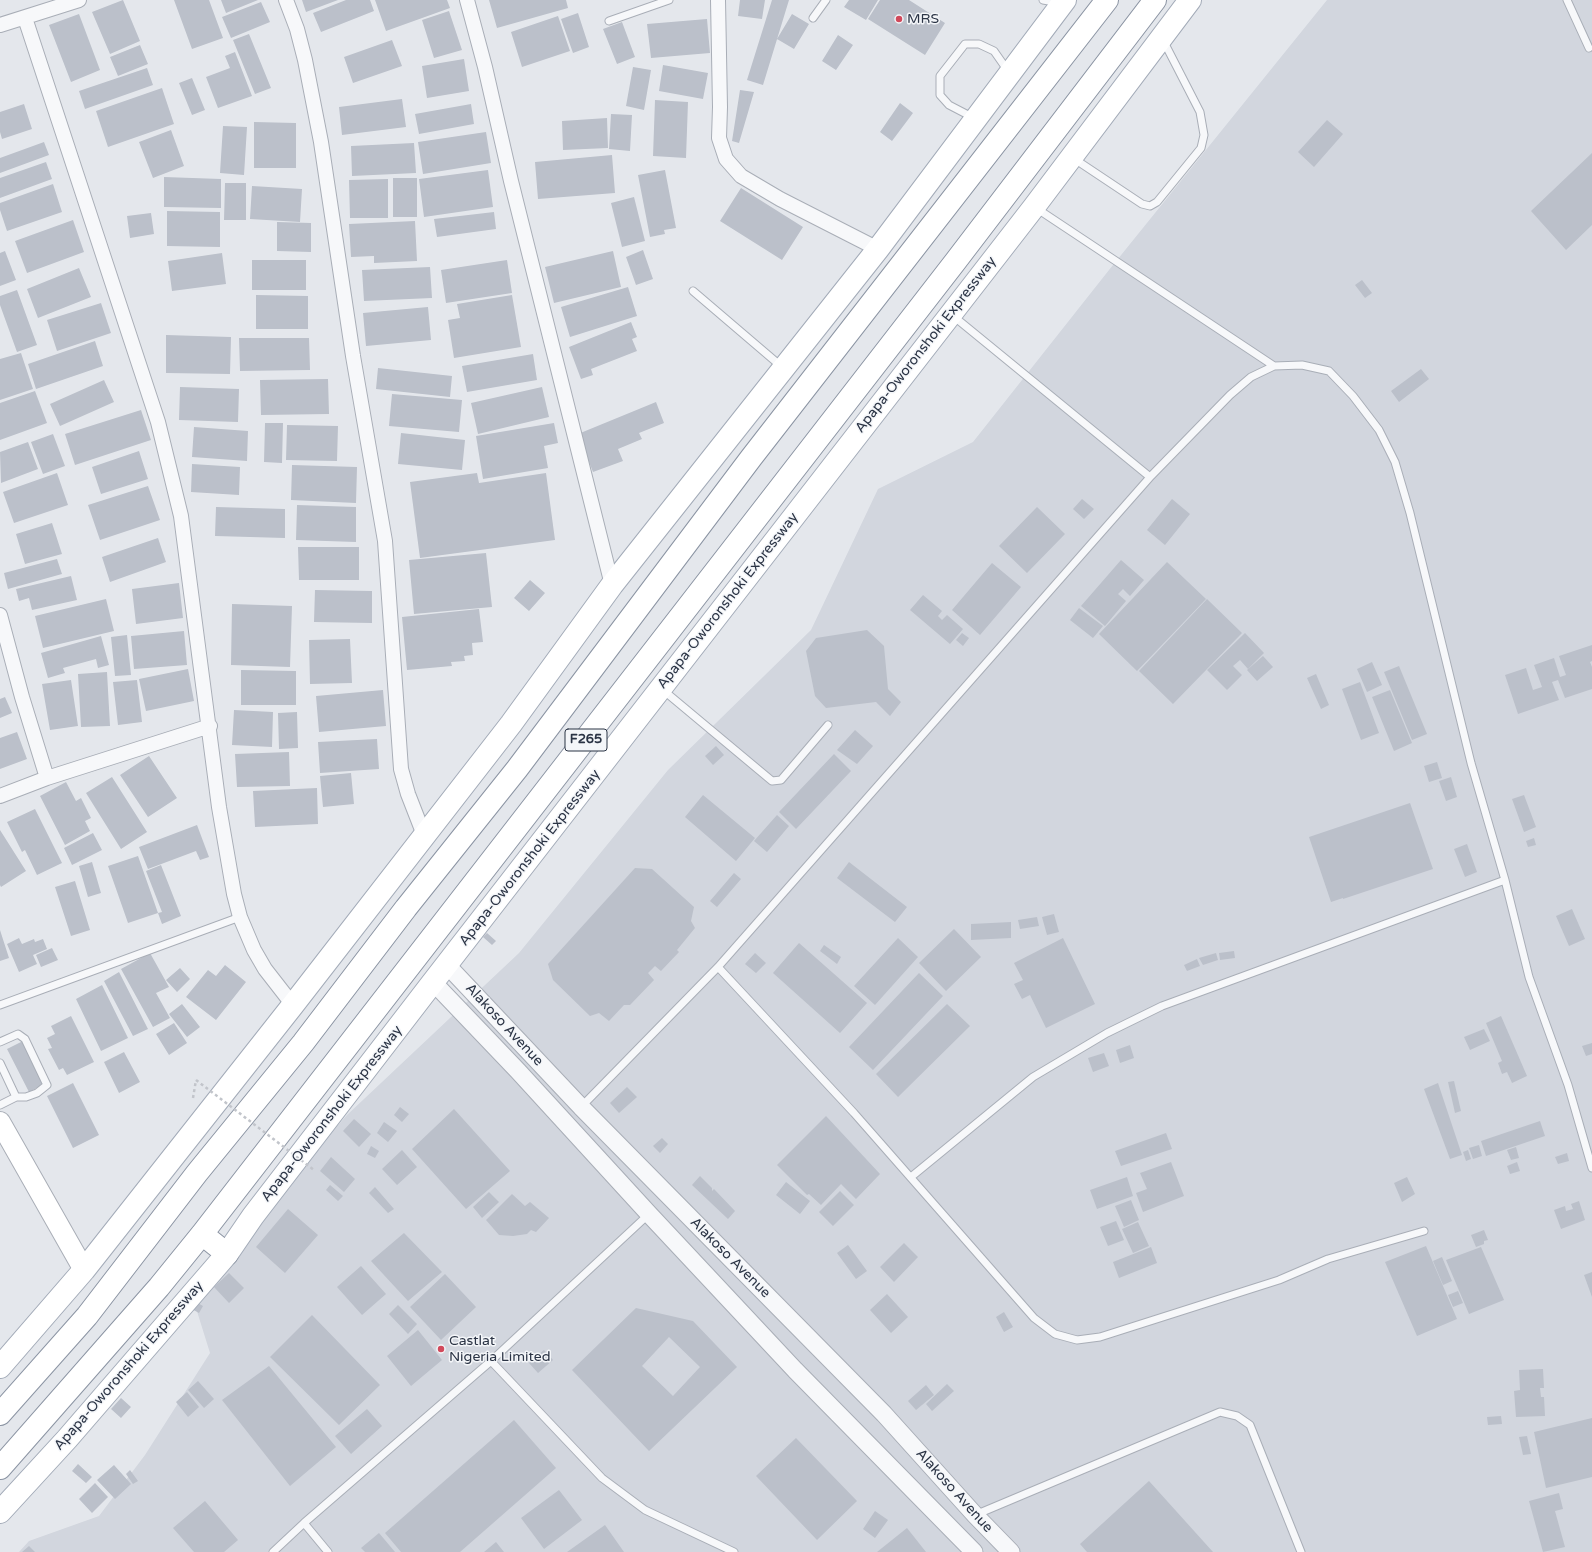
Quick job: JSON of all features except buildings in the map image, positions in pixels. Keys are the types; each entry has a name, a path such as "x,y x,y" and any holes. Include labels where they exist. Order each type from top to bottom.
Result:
{"main road":[{"name":"F265","path":"0,1414 87,1316 197,1173 303,1043 406,908 518,769 751,458 1107,0"},
{"name":"Apapa-Oworonshoki Expressway","path":"0,1468 139,1310 202,1234 955,262 1155,0"},
{"name":"Apapa-Oworonshoki Expressway","path":"0,1512 67,1439 226,1254 253,1216 1034,207 1190,0"},
{"path":"0,1368 84,1270 293,1005 511,724 612,585 878,249 977,119 1057,1"},
{"path":"0,1122 84,1270"},
{"path":"202,1234 226,1254"}],"street":[{"path":"0,25 79,0"},
{"path":"286,0 297,29 305,60 321,142 353,356 385,541 401,769 408,794 424,835"},
{"path":"467,0 485,67 514,197 612,585"},
{"path":"718,0 720,100 719,138 726,159 742,176 780,199 878,249"},
{"path":"25,18 158,422 181,516 210,726 219,807 234,894 240,918 254,950 265,970 293,1005"},
{"path":"0,615 22,697 47,778"},
{"path":"0,796 47,778 210,726"},
{"name":"Alakoso Avenue","path":"447,965 581,1107 884,1414 974,1514 1011,1552"},
{"name":"Alakoso Avenue","path":"434,982 795,1370 974,1552"}],"lane":[{"path":"609,21 669,0"},
{"path":"813,18 826,0"},
{"path":"1567,0 1589,48"},
{"path":"1072,157 1142,204 1150,206 1157,202 1201,148 1204,136 1200,112 1162,37"},
{"path":"977,119 950,106 940,95 940,76 965,44 979,44 994,51 1009,72"},
{"path":"1034,207 1274,366"},
{"path":"693,291 783,369"},
{"path":"951,314 1150,477"},
{"path":"581,1107 718,967 1150,477 1230,395 1251,377 1274,366 1302,365 1329,371 1353,396 1379,430 1395,462 1412,521 1471,763 1505,880 1529,978 1568,1085 1592,1168"},
{"path":"661,688 772,782 776,782 785,776 828,725"},
{"path":"911,1177 1033,1077 1107,1033 1162,1006 1505,880"},
{"path":"0,1005 240,918"},
{"path":"718,967 911,1177 1034,1318 1055,1334 1077,1340 1100,1337 1279,1280 1328,1260 1424,1231"},
{"path":"0,1042 18,1034 25,1039 47,1085 43,1090 30,1096 16,1097 0,1105"},
{"path":"0,1063 16,1097"},
{"path":"274,1552 304,1523 491,1361 649,1214"},
{"path":"491,1361 602,1478 645,1510 734,1552"},
{"path":"974,1514 1220,1412 1237,1416 1250,1425 1301,1552"},
{"path":"304,1523 328,1552"}],"path":[{"path":"196,1080 314,1170"}],"shaded area":[{"path":"1327,0 1592,0 1592,1552 19,1552 29,1541 99,1516 145,1455 210,1353 191,1292 347,1115 519,953 668,770 811,630 878,489 973,442 1109,270"}],"place":[{"name":"MRS","path":"899,19"},
{"name":"Castlat Nigeria Limited","path":"441,1349"}]}
